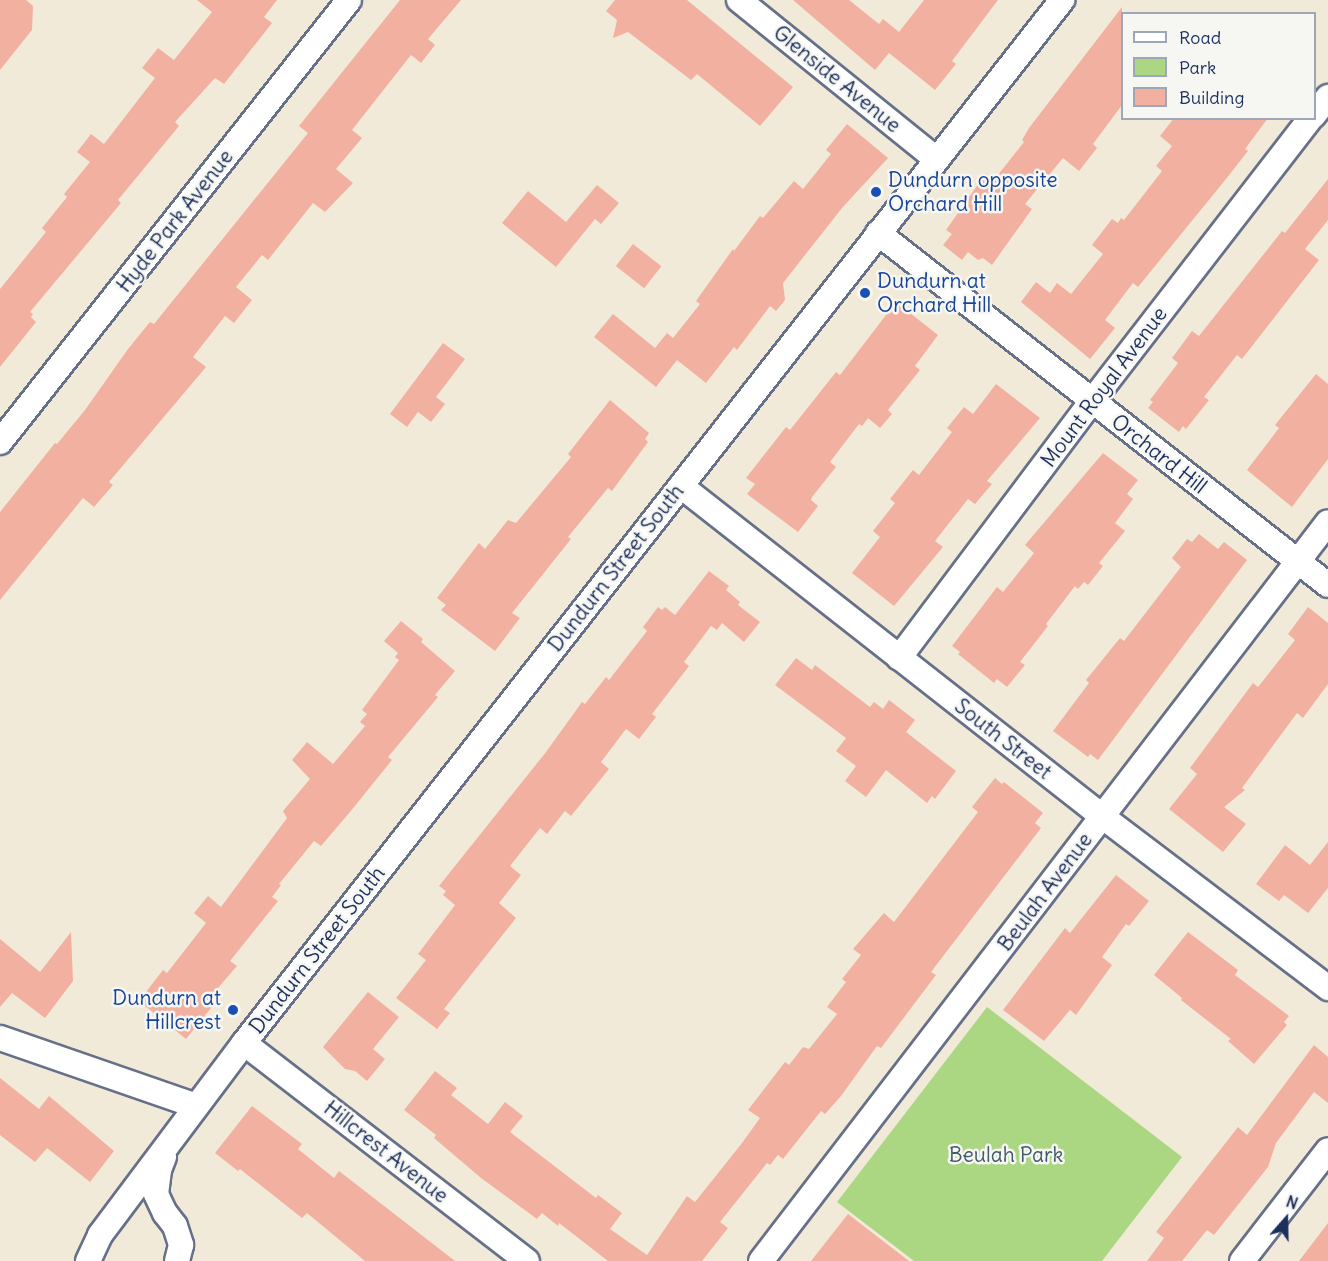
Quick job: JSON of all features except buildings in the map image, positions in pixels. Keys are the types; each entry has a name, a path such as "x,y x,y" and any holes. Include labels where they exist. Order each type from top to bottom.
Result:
{"street":[{"name":"Hyde Park Avenue","path":"0,442 349,0"},
{"name":"Glenside Avenue","path":"739,0 936,159"},
{"name":"Dundurn Street South","path":"88,1261 100,1235 244,1043 1062,0"},
{"path":"1316,112 1328,97"},
{"name":"Mount Royal Avenue","path":"899,658 1092,401 1309,120"},
{"name":"Orchard Hill","path":"878,233 1328,585"},
{"name":"South Street","path":"681,486 1103,817 1328,988"},
{"name":"Beulah Avenue","path":"760,1261 1328,522"},
{"path":"0,1038 196,1106"},
{"name":"Hillcrest Avenue","path":"244,1043 527,1261"},
{"name":"Dundurn Street South","path":"173,1137 159,1170 156,1194 165,1213 175,1226 181,1245 177,1261"},
{"path":"1242,1261 1328,1150"}],"green space":[{"name":"Beulah Park","path":"987,1007 1182,1157 1102,1261 914,1261 837,1202"}],"place":[{"name":"Dundurn opposite Orchard Hill","path":"876,192"},
{"name":"Dundurn at Orchard Hill","path":"865,293"},
{"name":"Dundurn at Hillcrest","path":"233,1010"}]}
